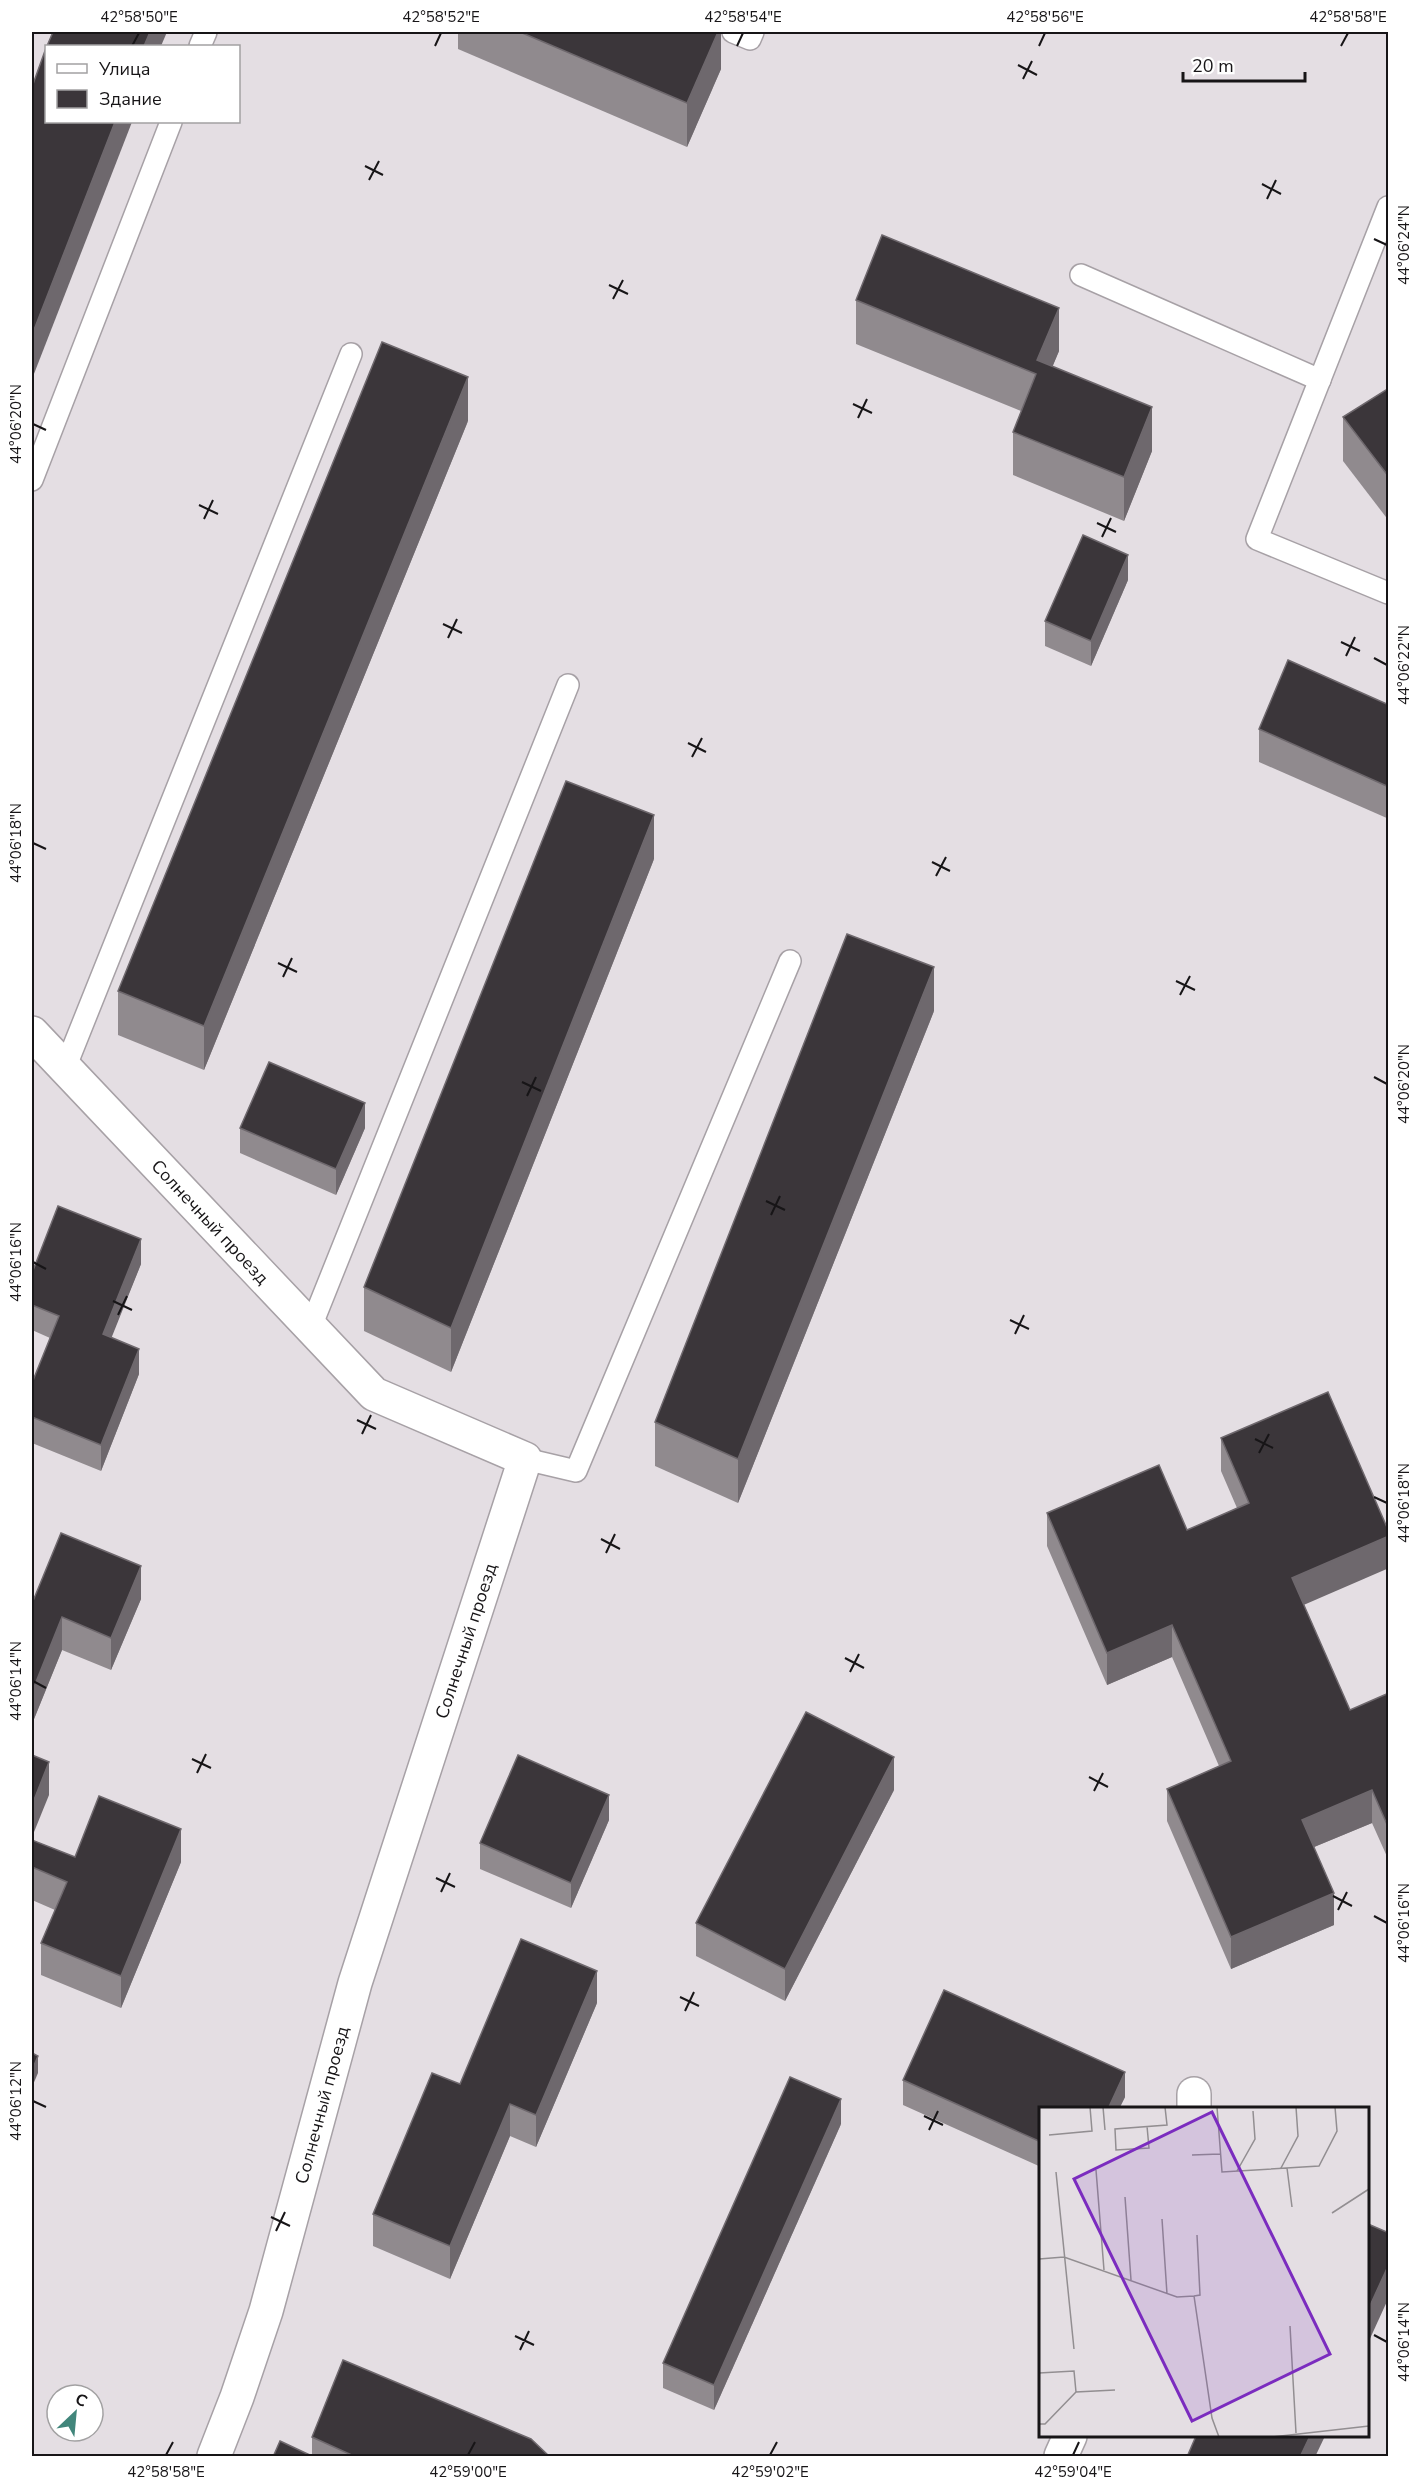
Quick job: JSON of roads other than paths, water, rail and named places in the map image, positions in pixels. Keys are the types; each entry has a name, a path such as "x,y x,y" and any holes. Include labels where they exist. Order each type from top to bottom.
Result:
{"street":[{"name":"Солнечный проезд","path":"32,1033 374,1394 525,1459 355,1983 266,2311 214,2457"},
{"path":"1060,2457 1070,2437"}],"lane":[{"path":"733,32 750,39 753,32"},
{"path":"32,480 171,123"},
{"path":"1387,591 1257,539 1389,207"},
{"path":"1081,275 1320,380"},
{"path":"65,1068 351,354"},
{"path":"310,1329 568,685"},
{"path":"525,1459 576,1472 790,961"}]}
